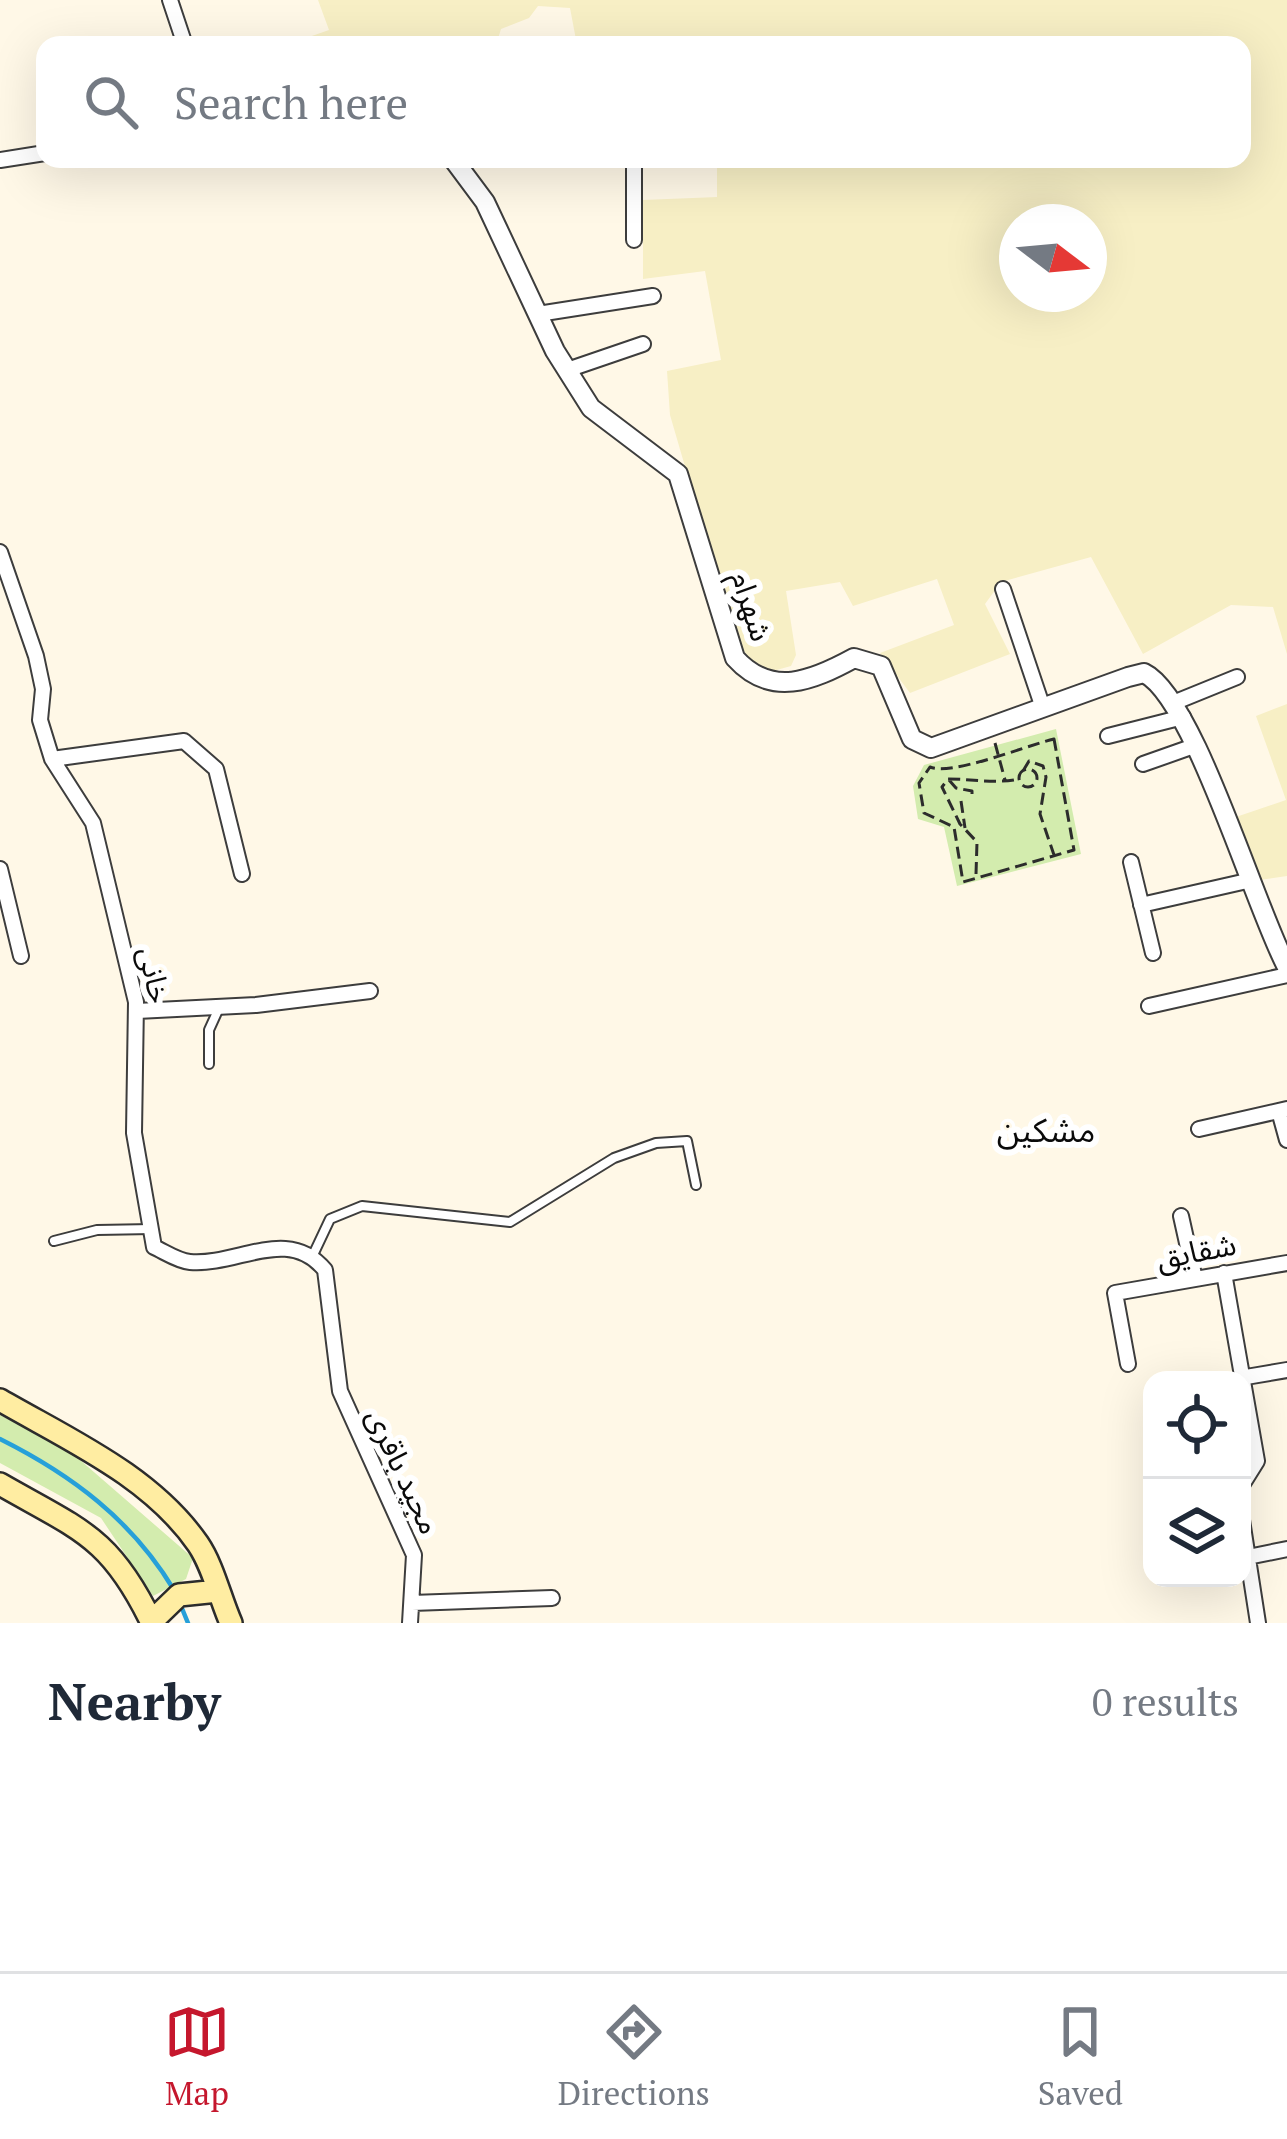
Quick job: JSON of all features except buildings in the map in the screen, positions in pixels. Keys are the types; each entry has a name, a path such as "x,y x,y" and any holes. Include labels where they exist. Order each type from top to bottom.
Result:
{"main road":[{"path":"0,1400 124,1472 150,1495 199,1546 231,1623"},
{"path":"0,1484 99,1540 134,1585 151,1623 179,1595 218,1591"}],"street":[{"path":"170,0 182,36"},
{"path":"0,160 36,154"},
{"name":"شهرام","path":"459,168 485,202 538,314 591,408 622,437 678,474 735,658 753,678 777,684 815,680 854,658 880,666 912,739 931,748 1144,673 1156,679 1178,710"},
{"path":"634,168 634,240"},
{"path":"538,314 653,296"},
{"path":"567,370 643,344"},
{"name":"خانی","path":"0,552 35,656 43,689 40,720 52,759 93,823 137,1011 134,1133 152,1229"},
{"path":"1004,589 1043,708"},
{"path":"1108,736 1178,710 1238,677"},
{"path":"1149,1006 1287,971 1178,710"},
{"path":"52,759 184,741 216,769 242,874"},
{"path":"1142,764 1195,746"},
{"path":"1131,862 1153,953"},
{"path":"0,869 21,956"},
{"path":"1141,905 1247,881"},
{"path":"137,1011 370,991"},
{"path":"1199,1129 1283,1110 1287,1140"},
{"path":"1181,1216 1195,1279"},
{"path":"152,1229 154,1246 187,1262 284,1246 313,1256"},
{"name":"مجید باقری","path":"313,1256 325,1270 340,1391 414,1555 410,1623"},
{"name":"شقایق","path":"1129,1364 1114,1293 1287,1263"},
{"path":"1224,1273 1245,1371"},
{"path":"1251,1376 1287,1370"},
{"path":"1251,1415 1257,1461 1251,1471"},
{"path":"1251,1555 1287,1549"},
{"path":"1251,1576 1258,1623"},
{"path":"412,1603 552,1598"}],"lane":[{"path":"209,1064 209,1030 220,1007"},
{"path":"313,1256 330,1219 362,1206 510,1222 614,1158 656,1144 687,1141 696,1185"},
{"path":"54,1241 97,1230 152,1229"}],"path":[{"path":"990,727 1005,782"},
{"path":"1054,739 1074,850 976,875 963,883 954,827 924,813 919,783 930,767 954,771 998,753 1054,739"},
{"path":"948,779 1005,782 1019,778 1029,761 1043,766 1046,777 1040,814 1054,856"},
{"path":"1019,778 1026,787 1036,782 1034,772 1023,771"},
{"path":"948,779 956,788 972,791 972,798 961,801 950,794 942,787 948,779"},
{"path":"950,794 977,842 976,875"},
{"path":"961,801 965,828"}],"shaded area":[{"path":"318,0 1287,0 1287,654 1273,607 1231,605 1143,654 1091,557 1001,582 985,604 1010,654 910,693 880,653 954,625 937,579 853,606 840,582 786,591 796,655 791,666 773,671 751,661 735,638 670,415 667,371 721,360 705,271 643,279 643,200 717,197 717,168 1251,168 1251,36 575,36 570,8 538,6 529,18 501,29 499,36 312,36 329,30"},
{"path":"1287,704 1287,876 1259,880 1233,818 1286,800 1256,716"}],"green space":[{"path":"1056,729 1081,854 957,886 944,827 918,819 913,786 924,765"},
{"path":"0,1415 72,1453 193,1558 186,1579 153,1596 101,1518 0,1463"}],"waterway":[{"path":"0,1439 52,1468 98,1502 139,1542 174,1590"},
{"path":"181,1606 188,1623"}],"district":[{"name":"مشکین","path":"1046,1129"}]}
